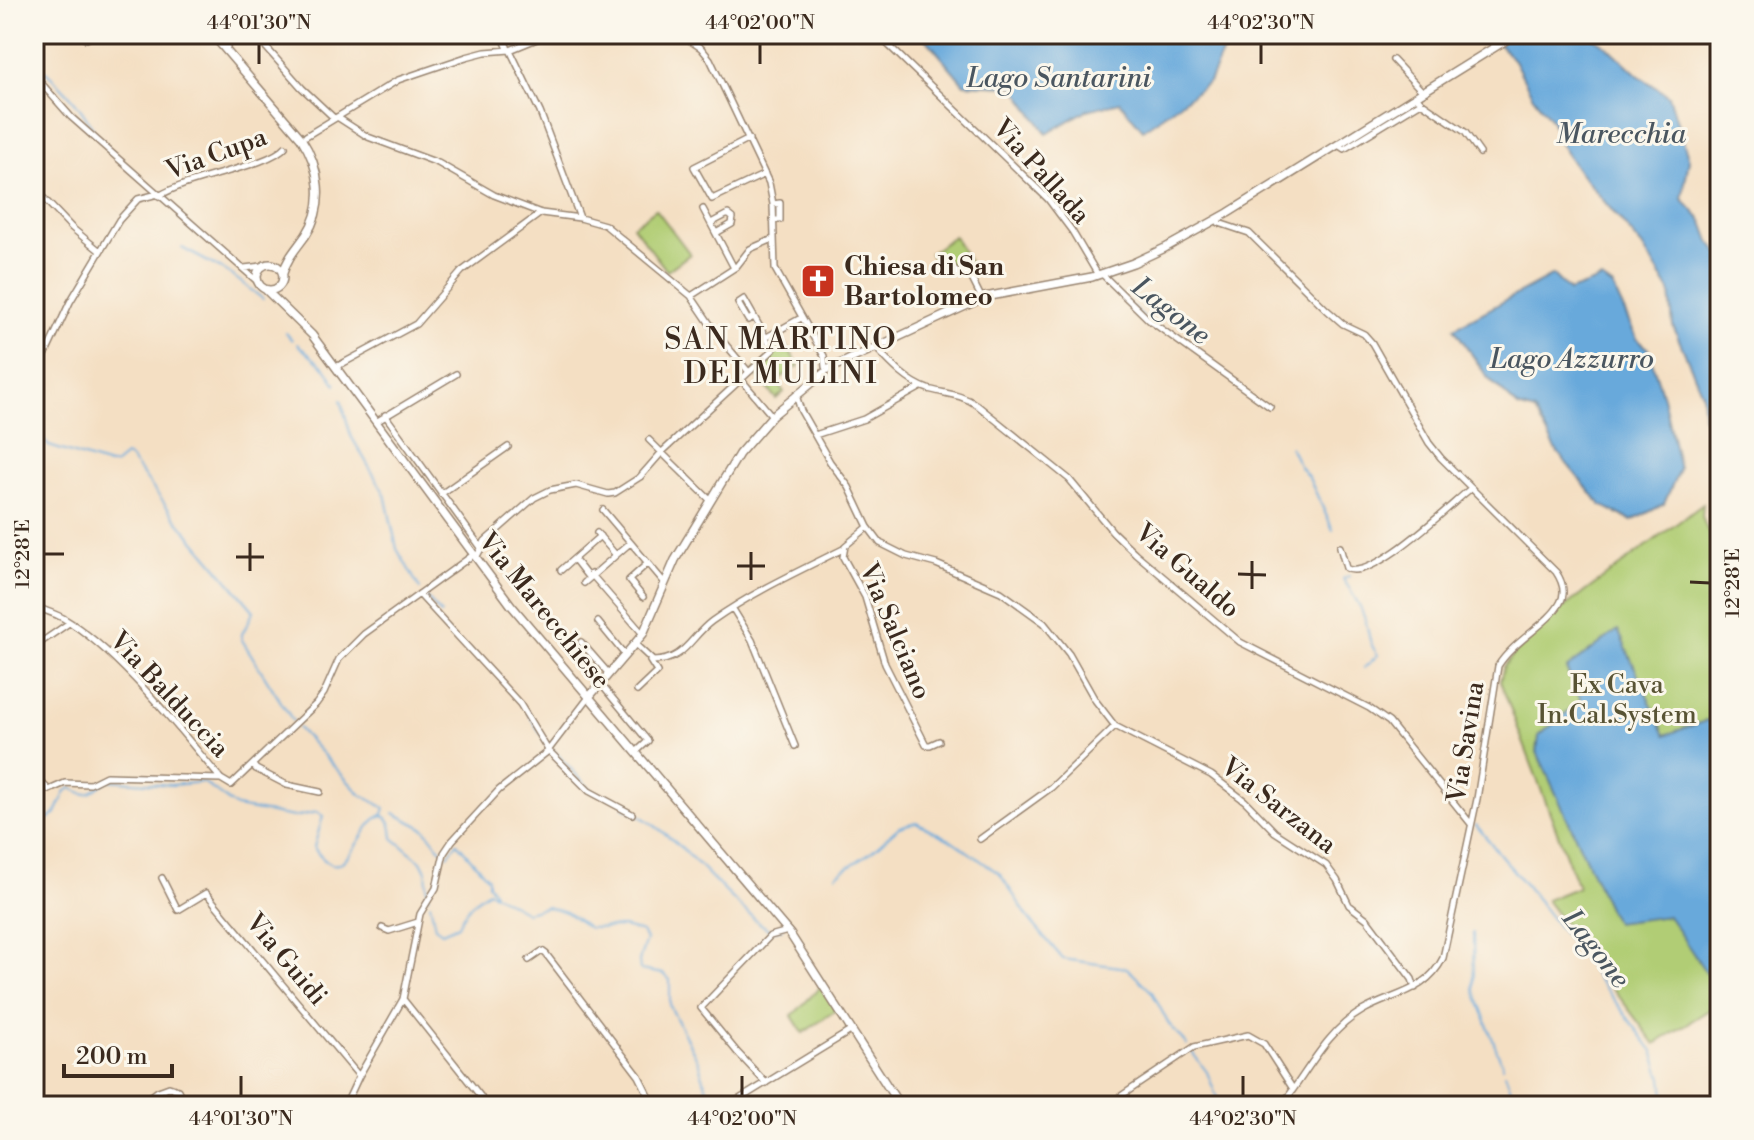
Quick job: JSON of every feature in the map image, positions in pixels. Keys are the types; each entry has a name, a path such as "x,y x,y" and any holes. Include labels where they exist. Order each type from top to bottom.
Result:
{"main road":[{"path":"212,34 301,138 316,171 318,197 314,220 291,254 283,273 278,297 281,307"},
{"path":"589,697 643,634 664,582 739,454 772,416 827,370 982,299 1100,275 1133,263 1220,218 1420,97 1516,34"},
{"path":"279,286 266,290 258,282 257,273 262,266 274,264 291,254"},
{"path":"274,264 283,273"},
{"name":"Via Marecchiese","path":"266,290 312,335 475,556 580,687 788,931 900,1106"},
{"path":"580,687 598,685"}],"street":[{"path":"78,34 88,39 97,34"},
{"path":"220,34 232,58"},
{"path":"252,34 335,118 368,137 438,163 494,195 541,213 605,225 691,296 716,333 748,371"},
{"path":"502,34 540,112 580,218"},
{"name":"Via Cupa","path":"306,136 398,80 466,57 509,50 549,34"},
{"path":"680,34 701,48 710,59 765,174 776,204 773,220 775,269 824,356 827,370"},
{"name":"Via Pallada","path":"877,34 1048,199 1100,275 1149,320 1270,407"},
{"path":"1393,60 1420,97 1465,132 1480,153"},
{"path":"34,75 71,117 258,282"},
{"path":"749,139 694,167 712,199 765,174"},
{"name":"Via Cupa","path":"34,379 70,302 131,206 146,196 159,195 208,175 271,158 285,147"},
{"path":"34,188 78,234 100,251"},
{"path":"703,209 734,268"},
{"path":"336,367 407,331 427,314 462,271 541,213"},
{"path":"711,223 728,214 733,218 732,224 716,233"},
{"name":"Via Savina","path":"1220,218 1232,227 1249,233 1327,310 1372,343 1429,443 1470,489 1556,572 1563,590 1558,606 1506,654 1498,666 1472,824 1443,958 1434,975 1415,988 1353,1017 1329,1041 1281,1106"},
{"path":"1202,228 1232,227"},
{"path":"691,296 734,268 750,249 773,239"},
{"path":"952,265 958,275 968,271 982,299"},
{"path":"239,267 262,266"},
{"path":"662,452 773,350 754,317"},
{"path":"765,338 801,318"},
{"name":"Via Gualdo","path":"876,348 922,387 965,397 977,405 1069,479 1113,532 1135,553 1240,642 1383,716 1472,824"},
{"path":"376,422 456,374"},
{"path":"740,378 772,416"},
{"path":"815,435 864,419 922,387"},
{"name":"Via Sarzana","path":"796,395 801,411 880,543 890,550 936,564 1001,592 1032,612 1069,654 1095,700 1115,726 1211,775 1245,801 1275,832 1319,859 1331,871 1349,905 1367,919 1412,979 1415,988"},
{"path":"385,415 482,550"},
{"path":"649,440 710,500"},
{"path":"441,494 508,447"},
{"name":"Via Balduccia","path":"34,606 69,623 100,646 129,673 221,779 231,785 316,704 339,659 364,634 475,556 482,550 485,541 534,498 550,490 576,485 603,493 615,493 640,477 662,452"},
{"path":"1340,547 1346,568 1355,572 1362,570 1385,559 1470,489"},
{"path":"603,510 664,582"},
{"name":"Via Salciano","path":"868,527 843,549 843,557 868,605 880,651 895,686 926,745 939,741"},
{"path":"561,570 599,534 615,554"},
{"path":"588,578 630,543"},
{"path":"649,660 676,657 709,623 789,575 843,549"},
{"path":"574,559 588,578 643,634"},
{"path":"643,597 629,580 648,563"},
{"path":"419,594 520,704 548,750 589,791 632,814"},
{"path":"733,608 752,640 795,746"},
{"path":"598,622 626,656"},
{"path":"34,647 69,623"},
{"path":"581,642 609,674"},
{"path":"636,645 657,672 637,691"},
{"path":"598,685 648,741 636,752"},
{"path":"345,1106 403,999 418,922 424,905 436,888 444,853 499,790 548,750 589,697"},
{"path":"980,839 1052,787 1115,726"},
{"path":"253,765 287,785 320,792"},
{"path":"34,775 49,790 65,783 90,784 106,776 126,779 221,779"},
{"name":"Via Guidi","path":"162,878 178,910 206,893 359,1076"},
{"path":"382,928 389,931 418,922"},
{"path":"766,1083 701,1008 770,936 788,931"},
{"path":"529,960 542,951 546,954 639,1076 654,1106"},
{"path":"403,999 481,1097"},
{"path":"728,1106 852,1030"},
{"path":"1106,1106 1194,1047 1248,1035 1264,1044 1293,1089"},
{"path":"138,1106 169,1087 178,1090 185,1106"}],"green space":[{"path":"656,209 690,254 667,271 633,226"},
{"path":"954,236 971,266 961,272 956,263 941,273 930,253"},
{"path":"786,345 799,366 776,381 784,392 776,399 753,371"},
{"name":"Ex Cava In.Cal.System","path":"1703,504 1702,517 1720,562 1720,1003 1655,1044 1546,900 1578,887 1500,681 1504,666 1513,655 1555,614"},
{"path":"821,986 836,1010 803,1033 792,1016"}],"water":[{"name":"Lago Santarini","path":"922,34 1231,34 1209,82 1143,130 1120,102 1087,110 1047,134 1014,86 964,84"},
{"name":"Marecchia","path":"1489,34 1588,34 1669,96 1689,160 1682,199 1703,222 1710,241 1720,254 1720,484 1713,444 1704,419 1702,393 1673,326 1670,291 1642,246 1576,168 1557,139 1552,121 1532,95 1514,60"},
{"name":"Lago Azzurro","path":"1553,275 1569,291 1602,279 1613,287 1637,339 1648,348 1679,469 1664,504 1632,521 1601,505 1558,453 1535,412 1518,407 1488,378 1454,328"},
{"path":"1618,630 1665,735 1720,716 1720,975 1711,980 1668,916 1615,923 1537,752 1539,736 1581,700 1566,669"}],"waterway":[{"path":"34,62 67,92 93,129"},
{"path":"182,248 229,273 263,299"},
{"name":"Lagone","path":"1106,284 1144,318"},
{"path":"286,333 292,340"},
{"path":"297,344 326,369 336,385"},
{"path":"341,400 351,436 385,494 397,549 420,589"},
{"path":"34,431 49,446 109,465 114,465 125,456 130,458 177,520 254,611 242,640 293,721"},
{"name":"Lagone","path":"1290,447 1309,478 1333,530"},
{"name":"Lagone","path":"1349,576 1343,579 1360,608 1370,641 1378,655 1364,668"},
{"path":"424,595 441,614"},
{"path":"527,711 548,745"},
{"path":"298,728 360,794 385,808 383,814"},
{"path":"553,750 590,789"},
{"path":"34,811 47,819 55,815 66,791 71,788 84,794 90,793 108,780 172,785 203,782 236,807 294,817 317,812 323,816 314,847 327,862 335,865 349,856 368,827 382,815 390,822 393,838 421,861 426,871 428,897"},
{"path":"624,807 678,845 758,922 771,931 782,929"},
{"path":"394,813 425,829 441,850"},
{"path":"836,875 871,852 899,827 916,822 954,842 1000,874 1030,920 1063,959 1127,968 1152,992 1168,1023 1187,1045"},
{"name":"Lagone","path":"1476,825 1653,1051 1662,1078 1665,1106"},
{"path":"448,855 457,843 488,878 494,892"},
{"path":"430,903 435,927 442,932 458,925 471,905 489,891 526,912 546,907 566,912 589,928 623,927 642,932 646,940 639,961 640,970 664,974 670,980 670,1006 698,1061 710,1106"},
{"path":"1473,933 1474,989 1503,1067"},
{"path":"1191,1051 1207,1072 1220,1106"},
{"path":"1505,1073 1517,1106"}],"place":[{"name":"Chiesa di San Bartolomeo","path":"818,281"}],"district":[{"name":"SAN MARTINO DEI MULINI","path":"781,356"}]}
